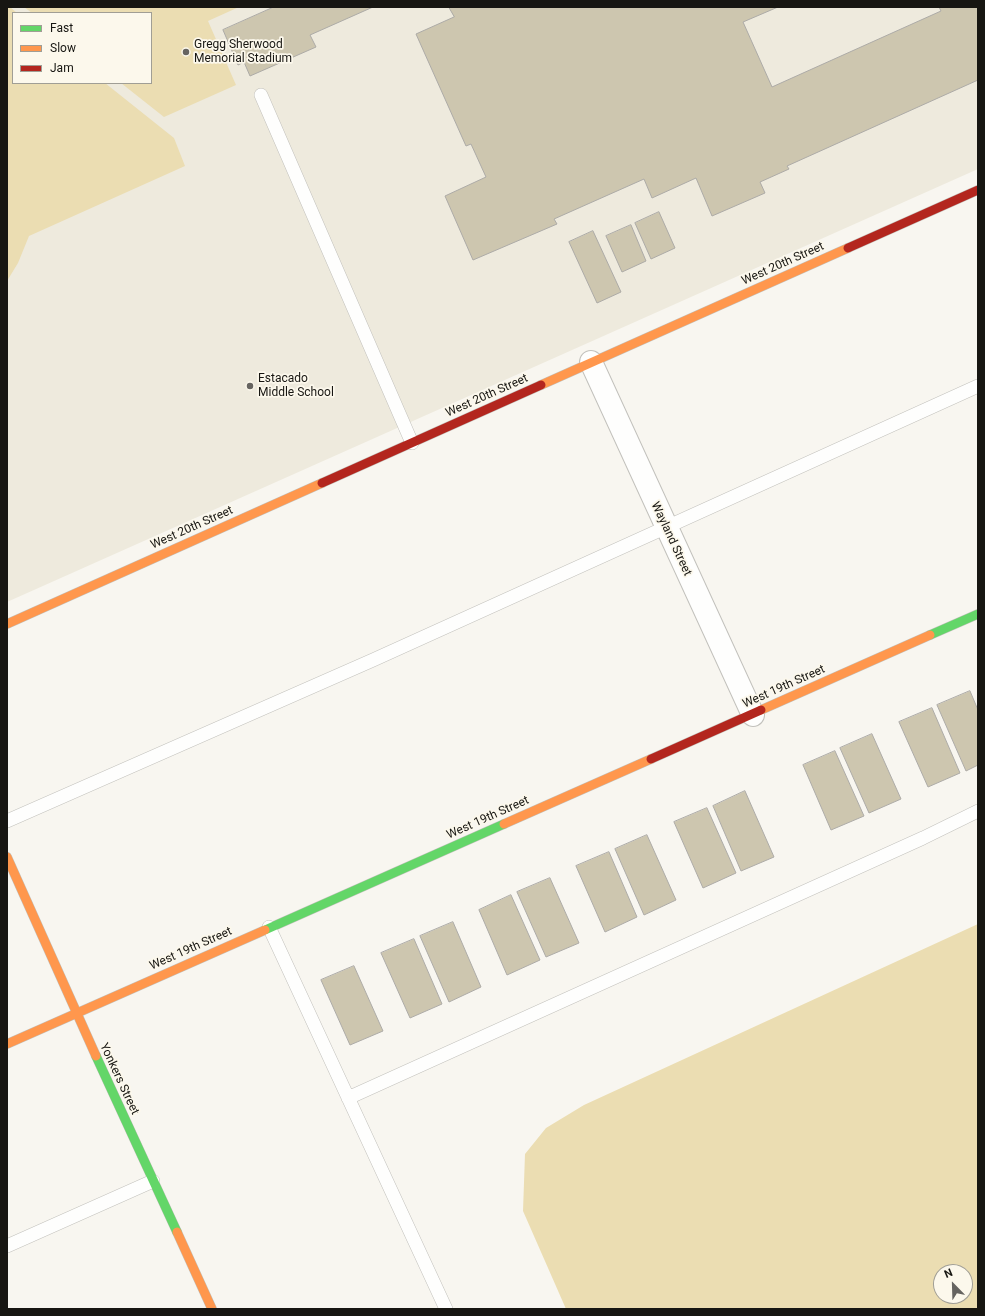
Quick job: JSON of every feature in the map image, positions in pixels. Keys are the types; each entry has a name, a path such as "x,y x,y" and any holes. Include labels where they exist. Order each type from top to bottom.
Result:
{"street":[{"name":"West 20th Street","path":"7,624 978,190"},
{"name":"Wayland Street","path":"591,362 753,715"},
{"name":"West 19th Street","path":"7,1044 76,1012 753,715 978,614"},
{"name":"Yonkers Street","path":"7,857 212,1309"}],"lane":[{"path":"261,95 412,442"},
{"path":"7,821 365,664 978,386"},
{"path":"348,1098 978,811"},
{"path":"269,928 446,1309"},
{"path":"7,1246 153,1181"}],"shaded area":[{"name":"Estacado Middle School","path":"7,7 978,7 978,169 7,602"},
{"path":"7,7 10,7 16,12 12,12 12,84 106,84 174,138 185,166 29,236 18,263 7,281"},
{"name":"Gregg Sherwood Memorial Stadium","path":"24,7 239,7 208,21 236,85 164,117 122,84 152,84 152,12 31,12"},
{"path":"978,924 978,1309 566,1309 523,1211 525,1154 546,1128 584,1105"}],"building":[{"path":"274,7 373,7 310,35 316,47 250,76 244,62 238,65 223,30"},
{"path":"449,7 778,7 743,22 772,87 941,11 939,7 978,7 978,80 787,166 789,169 760,182 765,193 712,216 696,178 652,198 644,179 554,219 557,224 473,260 445,196 486,177 471,144 466,146 416,34 454,17"},
{"path":"659,212 675,248 651,259 635,223"},
{"path":"631,225 646,261 622,272 606,236"},
{"path":"593,231 621,292 597,303 569,242"},
{"path":"970,691 978,710 978,765 966,771 937,705"},
{"path":"932,708 960,773 928,787 899,722"},
{"path":"872,734 901,799 869,813 840,748"},
{"path":"835,751 864,816 831,830 803,765"},
{"path":"745,791 774,857 741,871 713,806"},
{"path":"707,808 736,873 703,888 674,822"},
{"path":"647,835 676,900 644,915 615,849"},
{"path":"609,852 637,917 605,932 576,866"},
{"path":"550,878 579,943 546,957 517,892"},
{"path":"511,895 540,960 507,975 479,910"},
{"path":"453,922 481,987 449,1002 420,936"},
{"path":"414,939 442,1004 410,1018 381,953"},
{"path":"354,966 383,1031 350,1045 321,980"}],"traffic: fast":[{"path":"930,635 978,614"},
{"path":"265,930 504,824"},
{"path":"96,1056 177,1232"}],"traffic: slow":[{"path":"541,385 848,248"},
{"path":"7,624 322,483"},
{"path":"761,710 930,635"},
{"path":"504,824 651,759"},
{"path":"7,857 96,1056"},
{"path":"7,1044 265,930"},
{"path":"177,1232 212,1309"}],"traffic: jam":[{"path":"848,248 978,190"},
{"path":"322,483 541,385"},
{"path":"651,759 761,710"}],"place":[{"name":"Gregg Sherwood Memorial Stadium","path":"186,52"},
{"name":"Estacado Middle School","path":"250,386"}]}
